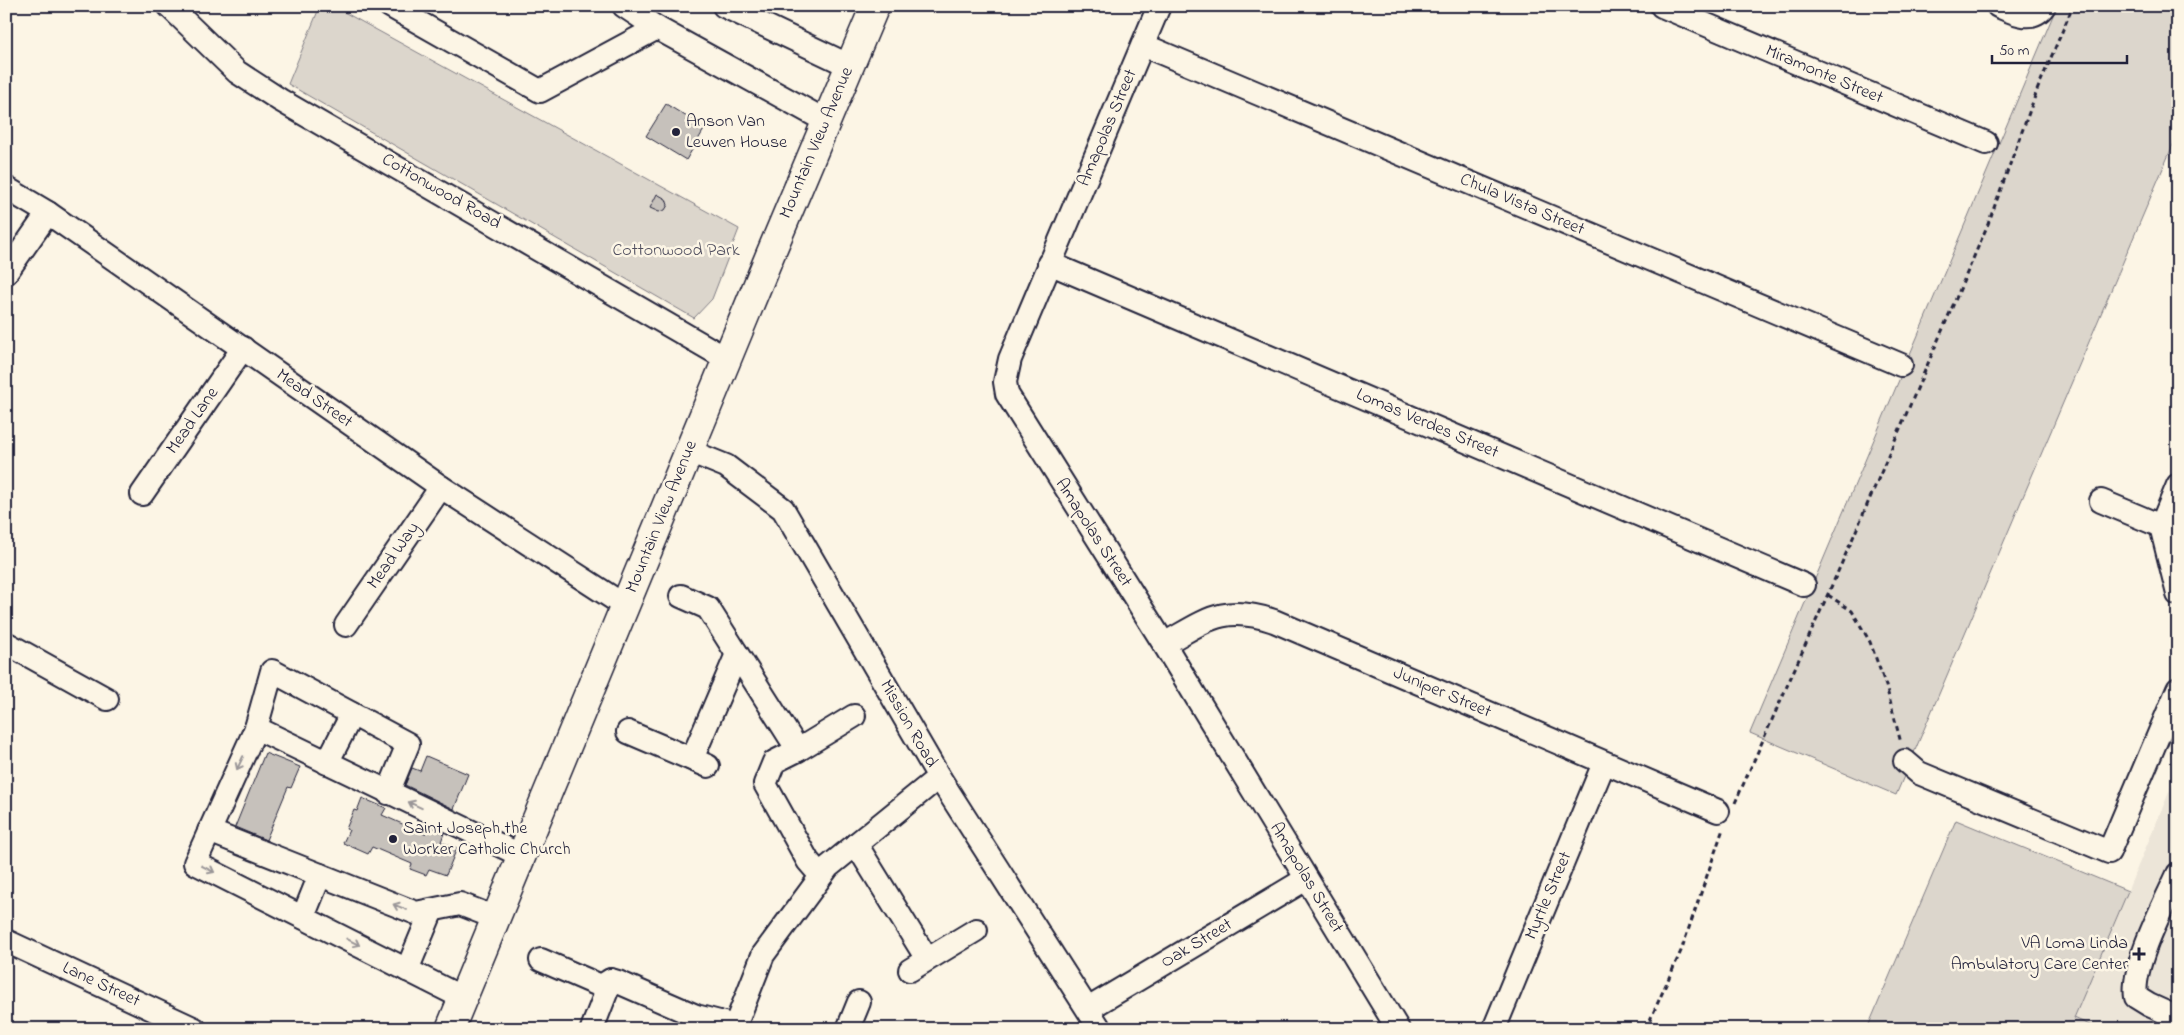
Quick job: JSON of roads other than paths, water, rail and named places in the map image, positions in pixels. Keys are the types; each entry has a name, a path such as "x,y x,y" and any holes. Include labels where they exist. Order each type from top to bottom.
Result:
{"main road":[{"name":"Mountain View Avenue","path":"450,1029 875,6"}],"street":[{"name":"Cottonwood Road","path":"169,6 237,72 280,100 728,359"},
{"path":"390,6 540,91 657,28"},
{"path":"624,6 657,28 826,121"},
{"path":"724,6 850,66"},
{"name":"Amapolas Street","path":"1159,6 1050,262 1007,370 1005,382 1007,394 1164,644 1398,1029"},
{"name":"Miramonte Street","path":"1662,6 1986,143"},
{"path":"1998,6 2028,16 2034,16 2044,6"},
{"name":"Chula Vista Street","path":"1143,45 1901,365"},
{"name":"Mead Street","path":"6,188 48,213 441,487 625,606"},
{"path":"6,273 48,213"},
{"name":"Lomas Verdes Street","path":"1050,262 1804,585"},
{"name":"Mead Lane","path":"142,494 243,348"},
{"name":"Mission Road","path":"689,452 726,466 783,509 939,777 1100,1029"},
{"path":"2178,485 2161,526 2178,594"},
{"name":"Mead Way","path":"346,625 441,487"},
{"path":"2101,501 2161,526"},
{"path":"681,596 708,608 798,750"},
{"name":"Juniper Street","path":"1164,644 1211,618 1237,613 1255,615 1283,624 1725,815"},
{"path":"6,643 107,699"},
{"path":"628,732 700,762 737,654"},
{"path":"388,793 408,744 272,671 256,728 195,863 463,998"},
{"path":"1905,761 1919,773 2109,852 2178,689"},
{"path":"327,762 352,714"},
{"path":"821,876 808,861 764,784 774,762 798,750 854,716"},
{"path":"256,728 522,856"},
{"name":"Myrtle Street","path":"1494,1029 1604,762"},
{"path":"611,980 696,1016 734,1028 763,954 828,867 939,777"},
{"path":"210,831 416,913 460,904 496,918"},
{"path":"856,844 919,964 976,930"},
{"path":"2178,874 2140,962 2135,987 2136,997 2178,1018"},
{"path":"303,917 320,875"},
{"name":"Oak Street","path":"1088,1009 1306,879"},
{"path":"407,970 432,910"},
{"name":"Lane Street","path":"6,941 195,1029"},
{"path":"541,960 601,986 611,980"},
{"path":"592,1029 611,980"},
{"path":"848,1029 859,1002"}],"place":[{"name":"Anson Van Leuven House","path":"676,132"},
{"name":"Saint Joseph the Worker Catholic Church","path":"393,839"},
{"name":"VA Loma Linda Ambulatory Care Center","path":"2139,954"}],"park label":[{"name":"Cottonwood Park","path":"676,251"}]}
